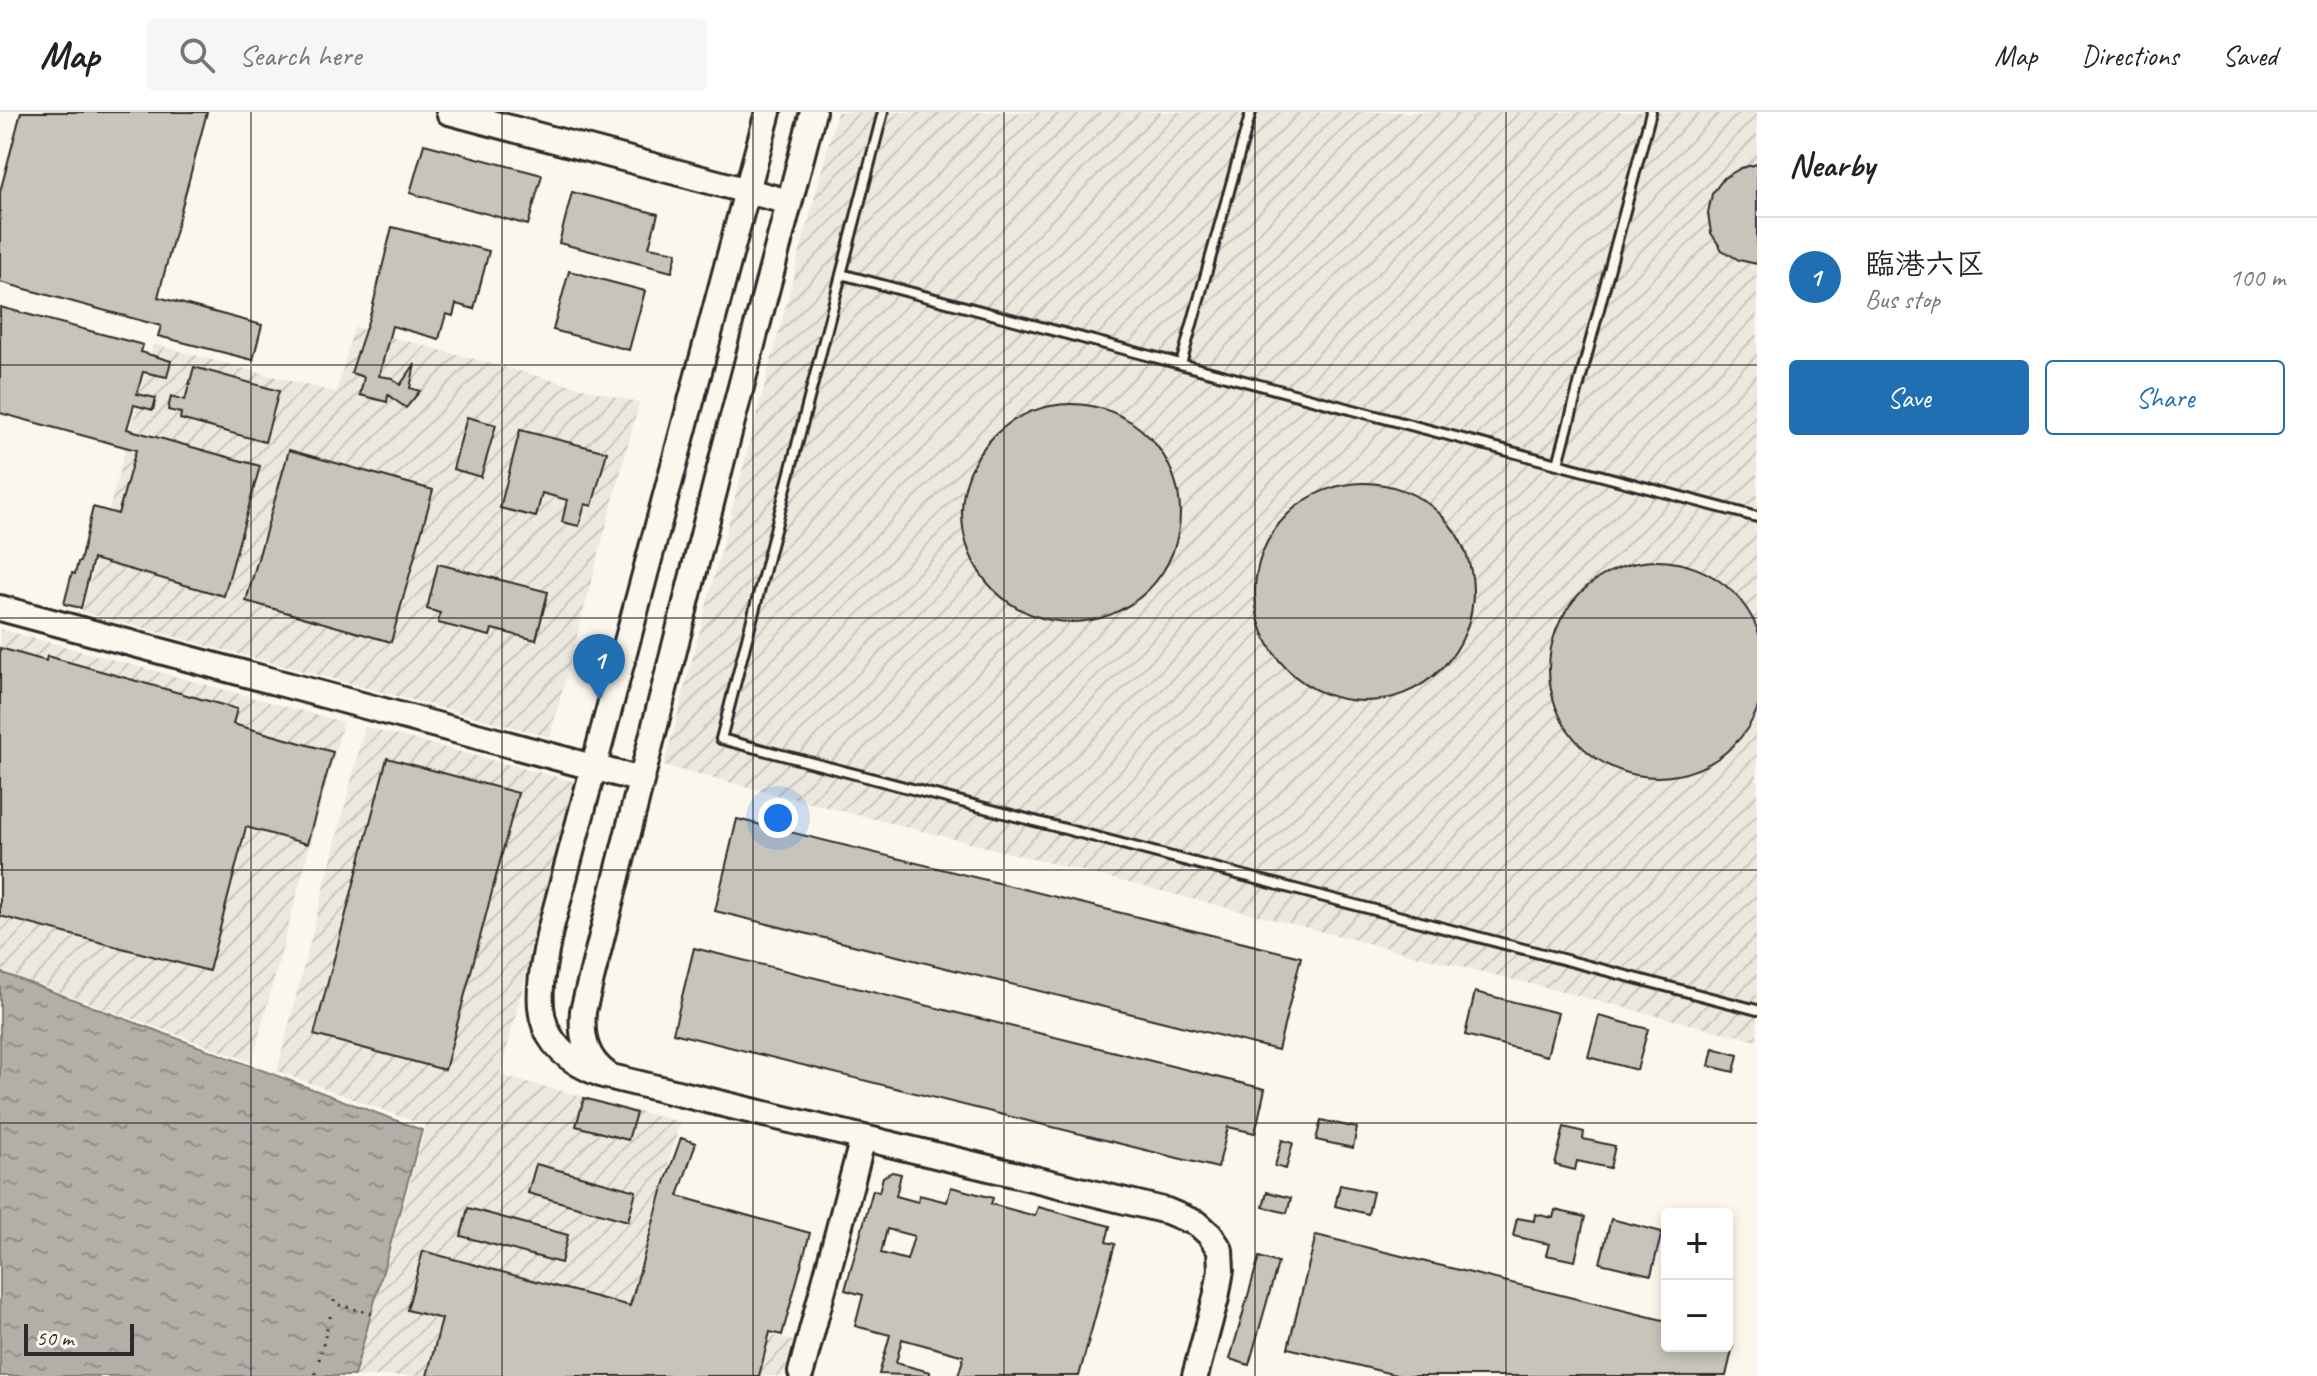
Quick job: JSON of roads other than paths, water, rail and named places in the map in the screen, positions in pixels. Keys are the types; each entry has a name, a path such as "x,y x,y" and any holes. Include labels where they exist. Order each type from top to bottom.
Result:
{"street":[{"path":"449,112 789,202"},
{"path":"768,112 550,931 540,992 542,1018 551,1040 565,1057 613,1078 1167,1211 1198,1224 1220,1250 1221,1270 1195,1376"},
{"path":"613,1078 591,1059 584,1044 583,1011 813,112"},
{"path":"0,608 641,780"},
{"path":"801,1372 863,1138"}],"lane":[{"path":"883,112 721,739 1757,1010"},
{"path":"1181,364 1251,112"},
{"path":"1558,464 1651,112"},
{"path":"841,274 1757,517"}],"water":[{"path":"0,972 422,1130 354,1376 0,1376"}],"place":[{"name":"臨港六区","path":"599,700"}]}
